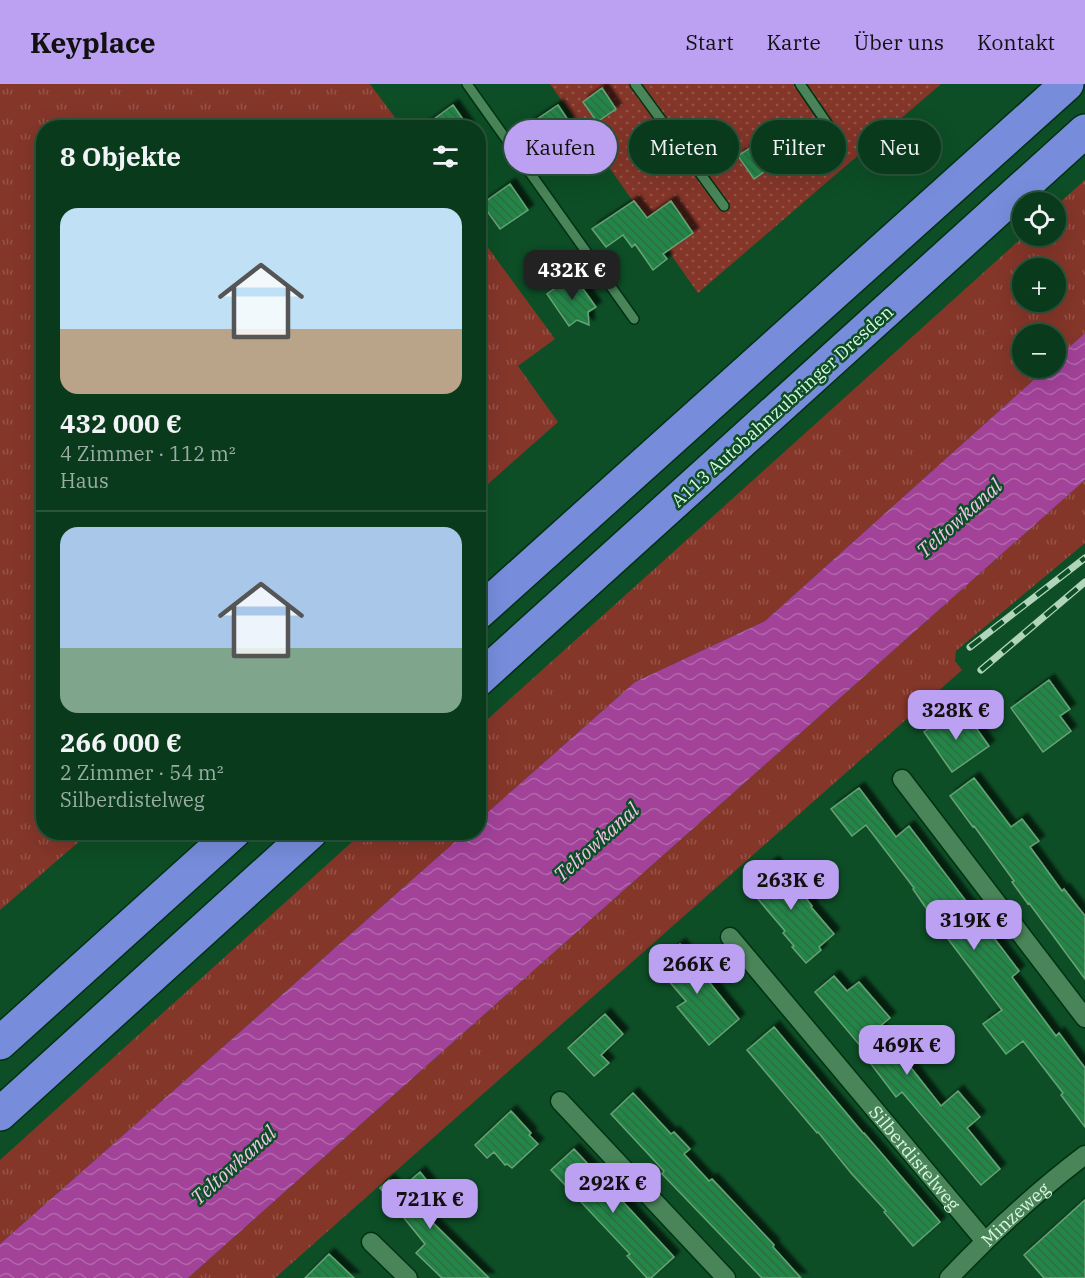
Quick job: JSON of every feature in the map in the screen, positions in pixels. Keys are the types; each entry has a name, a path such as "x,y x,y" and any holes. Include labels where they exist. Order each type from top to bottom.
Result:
{"highway":[{"path":"486,606 1067,84"},
{"name":"A113 Autobahnzubringer Dresden","path":"486,673 1085,131"},
{"path":"0,1043 225,840"},
{"path":"0,1114 302,840"}],"street":[{"path":"902,780 1085,1018"},
{"name":"Silberdistelweg","path":"730,937 984,1240"},
{"path":"560,1101 726,1278"},
{"name":"Minzeweg","path":"949,1278 984,1240 1085,1155"},
{"path":"371,1242 408,1278"}],"lane":[{"path":"467,84 634,319"},
{"path":"635,84 724,206"},
{"path":"800,84 825,120"}],"green space":[{"path":"0,84 370,84 397,120 36,120 36,840 81,840 0,910"},
{"path":"550,84 941,84 899,120 858,120 858,155 846,166 846,120 751,120 751,174 836,174 698,293 614,174 617,174 617,120 575,120"},
{"path":"1085,180 1085,333 1066,350 1066,324 1012,324 1012,378 1036,378 765,621 635,682 486,814 486,721 1013,246 1066,246 1066,197"},
{"path":"486,245 555,339 518,366 558,422 486,486"},
{"path":"1085,480 1085,543 956,651 955,661 962,670 275,1278 188,1278"},
{"path":"354,840 457,840 0,1244 0,1160"}],"water":[{"name":"Teltowkanal","path":"1085,333 1085,480 188,1278 0,1278 0,1244 457,840 486,840 486,814 635,682 765,621 1036,378 1066,378 1066,350"}],"building":[{"path":"602,88 616,109 600,120 596,120 583,102"},
{"path":"453,105 463,120 433,120"},
{"path":"558,105 568,120 536,120"},
{"path":"751,147 751,174 761,174 754,179 739,155"},
{"path":"510,184 528,210 500,229 486,210 486,201"},
{"path":"634,201 647,218 671,201 693,233 663,254 667,259 653,270 635,244 632,247 623,235 606,247 592,229"},
{"path":"573,275 596,307 588,312 589,325 577,320 569,326 547,294"},
{"path":"1049,680 1070,709 1060,716 1071,731 1043,752 1011,708"},
{"path":"952,712 960,724 969,718 989,746 952,772 924,732"},
{"path":"974,778 1011,827 1022,819 1039,841 1030,847 1062,891 1064,889 1085,916 1085,979 950,796"},
{"path":"859,788 896,837 909,826 1019,971 1012,977 1056,1036 1059,1033 1085,1068 1085,1127 1061,1095 1063,1093 1023,1041 1006,1054 983,1024 1002,1010 866,825 852,836 831,809"},
{"path":"773,862 781,871 783,869 834,934 806,963 792,947 794,946 783,933 785,931 746,885"},
{"path":"680,944 739,1019 709,1045 677,1007 686,1001 655,965"},
{"path":"834,976 847,991 859,982 890,1018 879,1027 941,1106 958,1091 980,1117 967,1128 1000,1169 981,1185 902,1092 896,1097 871,1064 874,1062 815,992"},
{"path":"605,1014 623,1034 601,1055 609,1063 594,1076 568,1048"},
{"path":"774,1027 940,1222 913,1246 884,1212 886,1211 747,1050"},
{"path":"633,1093 671,1134 674,1132 690,1149 684,1154 709,1181 712,1179 774,1245 773,1247 801,1278 762,1278 662,1174 664,1171 611,1114"},
{"path":"511,1111 538,1144 512,1168 505,1165 494,1152 487,1158 475,1145"},
{"path":"574,1149 674,1257 651,1278 647,1278 627,1256 630,1254 551,1170"},
{"path":"420,1172 441,1198 423,1213 489,1278 442,1278 416,1253 425,1244 380,1188 389,1180 399,1190"},
{"path":"1085,1200 1085,1278 1044,1278 1024,1255"},
{"path":"329,1254 354,1278 305,1278"}],"railway":[{"path":"970,647 1085,558"},
{"path":"981,670 1085,582"}]}
